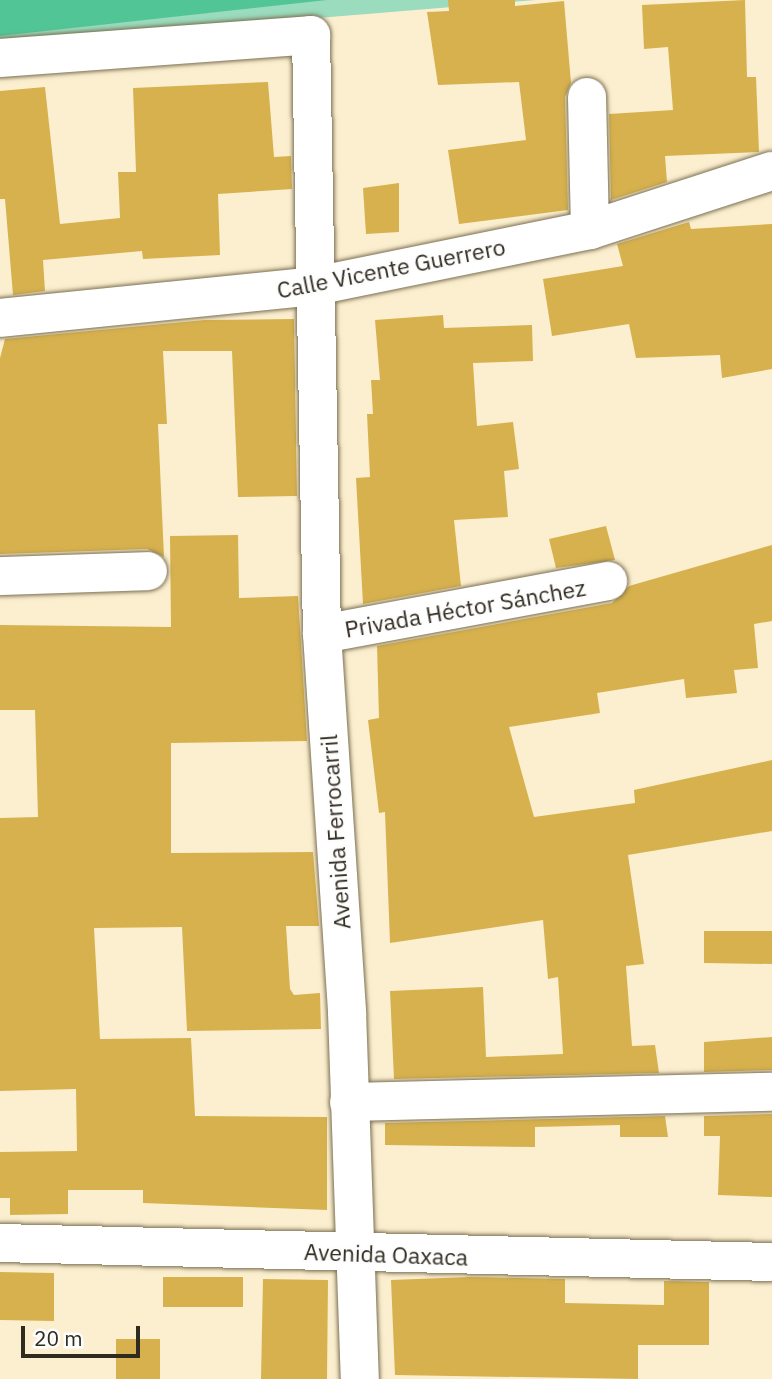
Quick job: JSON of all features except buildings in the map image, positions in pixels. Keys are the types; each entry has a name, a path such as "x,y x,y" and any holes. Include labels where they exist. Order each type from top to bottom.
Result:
{"street":[{"name":"Avenida Ferrocarril","path":"0,58 311,36 322,634 349,1102 360,1379"},
{"path":"587,97 590,230"},
{"name":"Calle Vicente Guerrero","path":"0,318 315,285 590,230 772,172"},
{"path":"0,576 148,571"},
{"name":"Privada Héctor Sánchez","path":"322,634 608,581"},
{"path":"349,1102 772,1092"},
{"name":"Avenida Oaxaca","path":"0,1243 772,1262"}],"green space":[{"path":"0,0 536,0 0,44"},
{"path":"0,0 327,0 0,36"}]}
